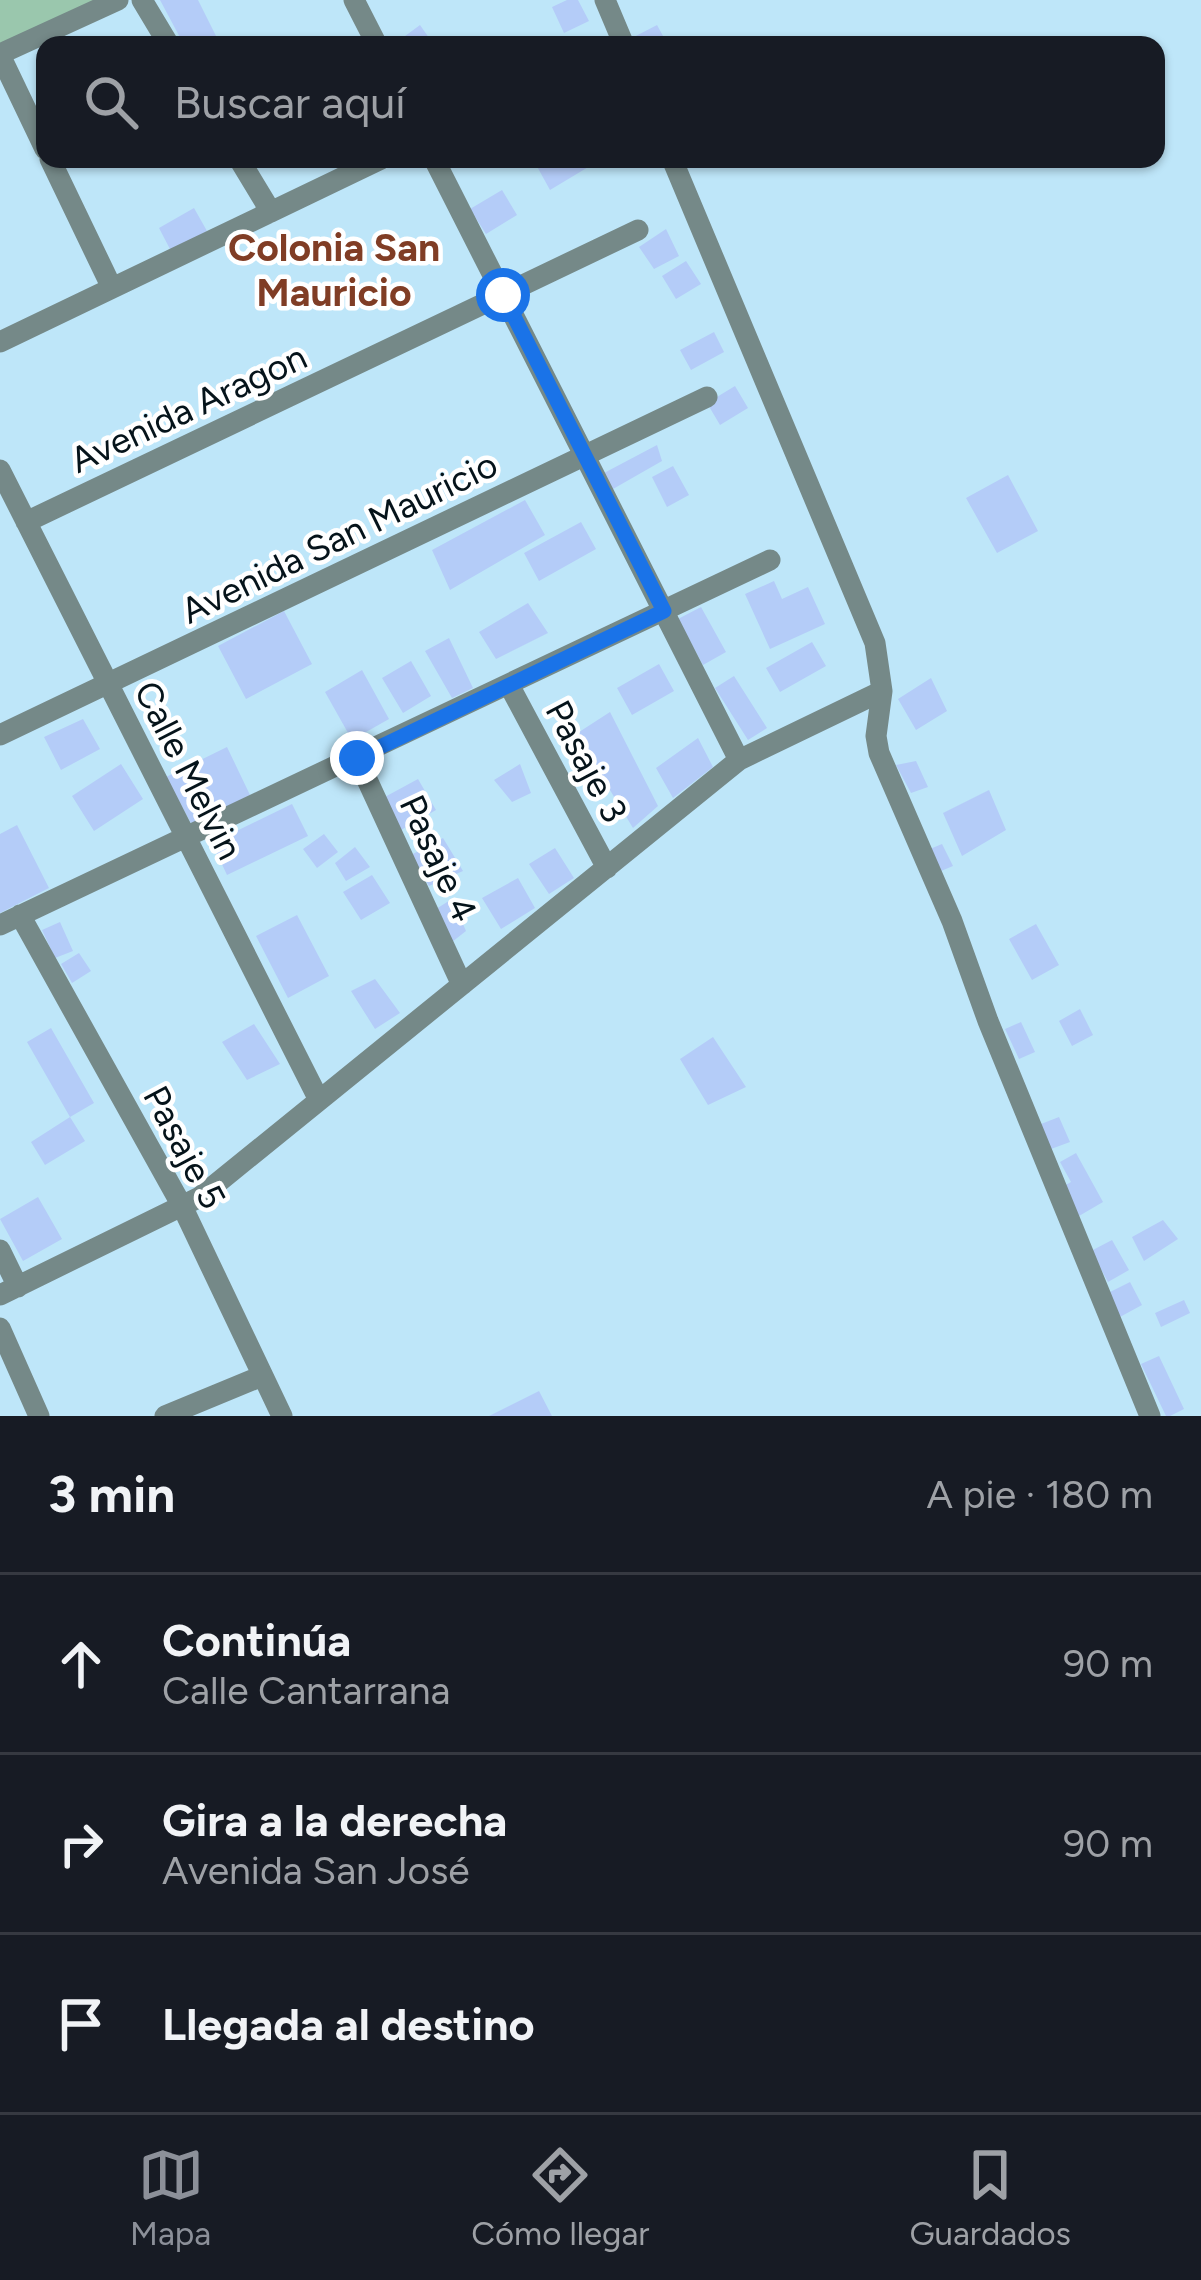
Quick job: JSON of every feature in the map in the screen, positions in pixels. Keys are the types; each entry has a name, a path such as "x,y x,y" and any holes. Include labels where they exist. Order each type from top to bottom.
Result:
{"street":[{"path":"41,36 118,0"},
{"path":"142,0 164,36"},
{"path":"354,0 372,36"},
{"path":"605,0 620,36"},
{"path":"36,38 0,55 36,130"},
{"path":"54,168 112,288"},
{"path":"244,168 271,212"},
{"path":"0,343 362,168"},
{"path":"439,168 740,760"},
{"path":"676,168 875,644 882,691 876,736 880,753 1150,1416"},
{"name":"Avenida Aragon","path":"26,522 638,230"},
{"name":"Avenida San Mauricio","path":"0,735 707,398"},
{"name":"Calle Melvin","path":"0,470 320,1100"},
{"path":"10,920 770,560"},
{"name":"Pasaje 3","path":"509,685 607,868"},
{"path":"0,1250 9,1291 200,1197 740,760 882,691"},
{"name":"Pasaje 4","path":"357,758 462,985"},
{"name":"Pasaje 5","path":"10,920 182,1206 282,1416"},
{"path":"0,1328 39,1416"},
{"path":"165,1416 262,1376"}],"green space":[{"path":"0,0 118,0 36,36 0,56"}],"building":[{"path":"160,0 198,0 216,36 179,36"},
{"path":"578,0 589,21 564,33 552,7"},
{"path":"420,25 428,36 405,36"},
{"path":"657,25 663,36 636,36"},
{"path":"538,168 587,168 550,190"},
{"path":"502,190 517,215 486,234 470,209"},
{"path":"194,208 207,231 171,251 159,228"},
{"path":"666,229 679,256 654,269 639,247"},
{"path":"686,261 701,284 676,299 662,276"},
{"path":"714,332 724,352 691,370 680,350"},
{"path":"735,386 748,408 720,425 707,403"},
{"path":"657,445 662,461 613,489 604,473"},
{"path":"673,466 689,495 667,507 652,477"},
{"path":"1008,475 1038,531 997,553 966,498"},
{"path":"525,500 545,535 450,590 432,550"},
{"path":"581,522 596,549 539,581 524,553"},
{"path":"774,581 782,599 808,587 825,624 770,649 745,594"},
{"path":"528,603 548,633 496,659 479,632"},
{"path":"701,607 726,652 703,665 678,619"},
{"path":"284,611 312,664 246,699 218,646"},
{"path":"449,638 473,688 452,698 425,651"},
{"path":"812,642 826,666 780,692 766,668"},
{"path":"411,661 431,696 403,713 382,678"},
{"path":"659,664 674,691 632,715 617,688"},
{"path":"362,670 389,719 352,740 325,692"},
{"path":"734,676 767,728 748,740 715,688"},
{"path":"931,678 947,711 916,730 898,699"},
{"path":"610,712 658,806 633,828 576,734"},
{"path":"83,719 100,749 61,770 44,737"},
{"path":"698,738 713,767 673,798 656,768"},
{"path":"227,747 250,795 192,825 166,777"},
{"path":"916,761 928,787 911,793 896,765"},
{"path":"121,764 143,799 94,831 72,796"},
{"path":"520,764 531,793 512,802 494,780"},
{"path":"418,779 436,810 401,830 383,798"},
{"path":"989,790 1006,830 962,856 943,813"},
{"path":"292,804 308,836 227,875 212,843"},
{"path":"17,825 49,888 0,913 0,834"},
{"path":"324,834 338,852 317,868 303,849"},
{"path":"443,838 463,871 429,886 411,855"},
{"path":"942,844 953,866 941,871 930,849"},
{"path":"355,847 370,867 346,881 335,863"},
{"path":"555,848 574,878 549,894 529,864"},
{"path":"372,875 390,903 361,920 343,892"},
{"path":"518,878 535,908 501,929 482,898"},
{"path":"452,899 466,931 452,942 436,909"},
{"path":"297,915 329,976 288,998 256,936"},
{"path":"60,922 73,951 55,958 42,930"},
{"path":"1036,924 1059,965 1032,980 1009,939"},
{"path":"79,953 91,971 72,983 61,964"},
{"path":"375,979 400,1013 375,1029 351,991"},
{"path":"1080,1009 1093,1035 1072,1046 1059,1021"},
{"path":"1021,1022 1035,1052 1019,1059 1005,1029"},
{"path":"254,1024 280,1064 247,1080 222,1042"},
{"path":"51,1028 94,1103 70,1117 27,1042"},
{"path":"713,1037 746,1087 708,1105 680,1059"},
{"path":"70,1117 85,1141 45,1165 31,1142"},
{"path":"1059,1117 1070,1142 1051,1149 1041,1124"},
{"path":"1076,1153 1103,1202 1079,1216 1062,1187 1071,1182 1060,1162"},
{"path":"38,1197 62,1239 23,1261 0,1219"},
{"path":"1163,1220 1178,1239 1144,1261 1132,1237"},
{"path":"1112,1240 1129,1270 1108,1282 1091,1251"},
{"path":"1130,1282 1142,1305 1118,1318 1106,1294"},
{"path":"1184,1300 1190,1313 1161,1327 1155,1313"},
{"path":"1159,1356 1184,1409 1170,1416 1141,1364"},
{"path":"539,1391 552,1416 489,1416"}],"district":[{"name":"Colonia San Mauricio","path":"334,270"}],"route":[{"path":"357,758 664,611 503,295"}]}
